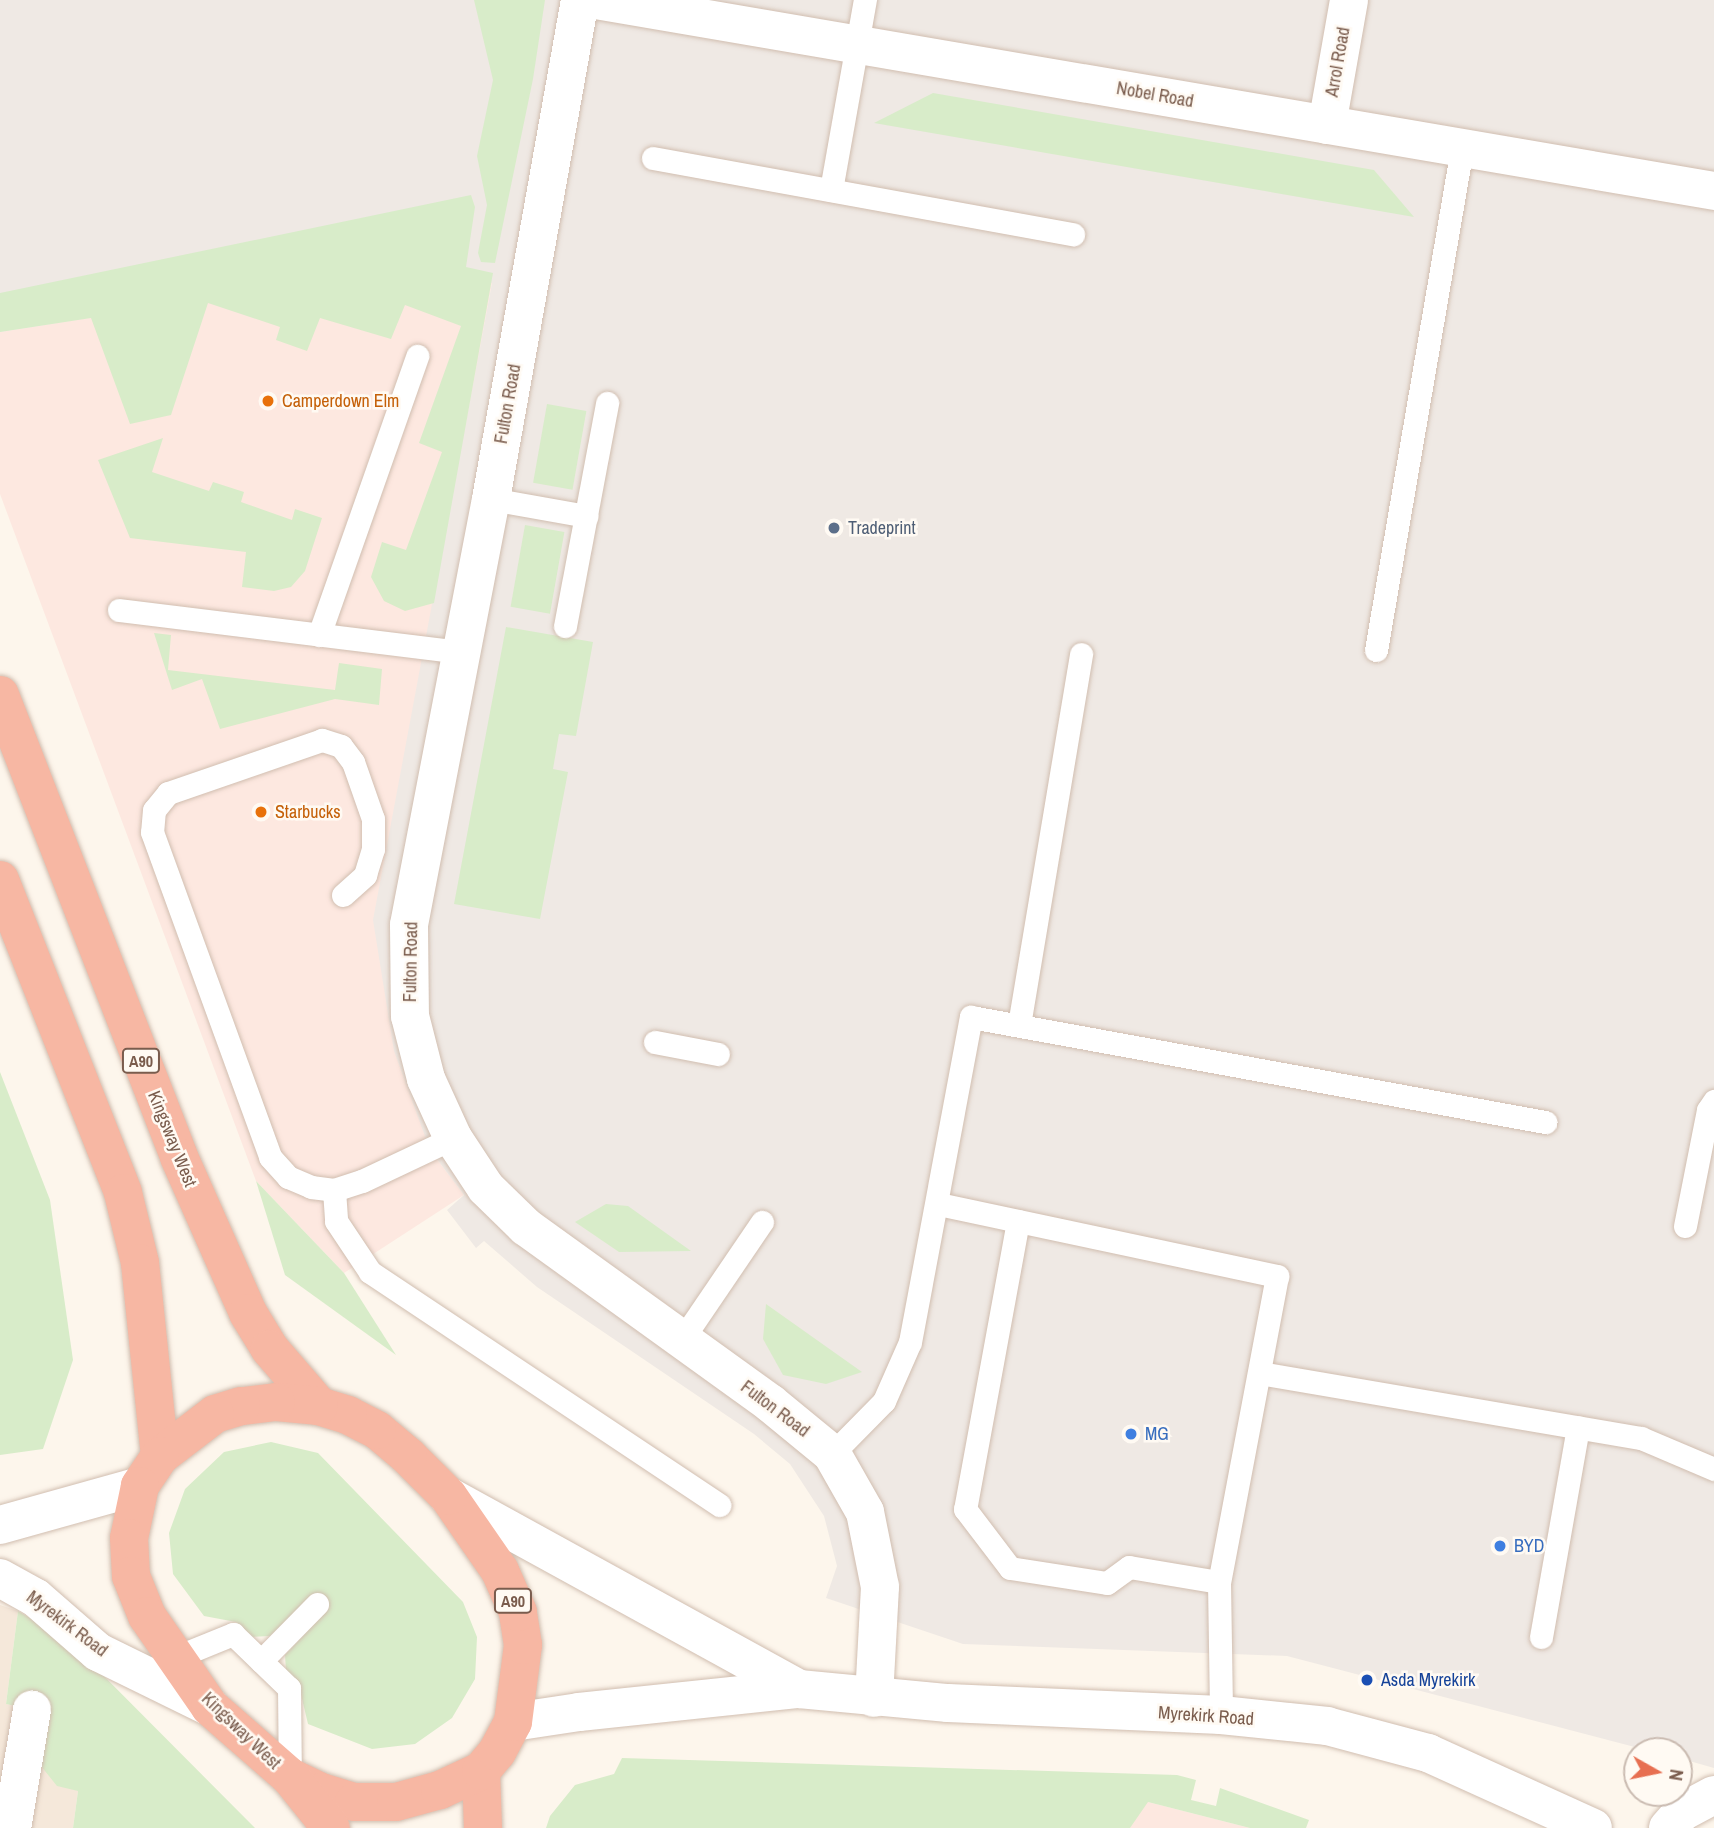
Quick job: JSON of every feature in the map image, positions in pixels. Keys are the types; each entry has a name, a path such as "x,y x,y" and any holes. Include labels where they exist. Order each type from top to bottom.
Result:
{"highway":[{"name":"Kingsway West","path":"0,695 179,1157 242,1300 270,1349 319,1406"},
{"name":"Kingsway West","path":"0,880 123,1193 140,1263 150,1471 128,1538 131,1576 147,1616 210,1707 290,1777 331,1828"},
{"name":"Kingsway West","path":"150,1471 191,1430 226,1411 276,1402 319,1406 348,1415 377,1430 448,1496 500,1571 518,1612 523,1657 513,1722 497,1752 481,1771 440,1790 396,1802 354,1802 321,1792 290,1777"},
{"path":"481,1771 483,1828"}],"street":[{"name":"Fulton Road","path":"580,0 491,499 410,925 410,1016 426,1079 453,1138 486,1188 526,1227 770,1403 832,1454 864,1512 880,1587 874,1698"},
{"name":"Nobel Road","path":"596,0 1714,191"},
{"name":"Arrol Road","path":"1328,125 1349,0"},
{"path":"0,1525 150,1471"},
{"path":"448,1496 799,1689"},
{"name":"Myrekirk Road","path":"0,1578 36,1598 98,1651 210,1707"},
{"path":"513,1722 579,1712 799,1689"},
{"name":"Myrekirk Road","path":"799,1689 874,1698 1221,1715 1327,1727 1428,1753 1593,1828"},
{"path":"12,1828 32,1710"},
{"path":"1668,1828 1682,1812 1714,1795"}],"lane":[{"path":"831,190 865,0"},
{"path":"1376,650 1462,148"},
{"path":"653,158 1073,234"},
{"path":"319,635 417,356"},
{"path":"565,626 607,403"},
{"path":"491,499 586,516"},
{"path":"119,610 462,652"},
{"path":"1018,1026 1081,654"},
{"path":"343,895 365,875 373,849 373,819 353,762 341,746 322,740 168,793 154,810 152,831 270,1157 288,1177 311,1187 334,1190 362,1181 453,1138"},
{"path":"832,1454 884,1401 910,1342 971,1017 1545,1122"},
{"path":"655,1042 718,1054"},
{"path":"1685,1226 1708,1110 1714,1101"},
{"path":"334,1190 336,1221 370,1272 720,1505"},
{"path":"938,1203 1278,1276 1219,1582 1221,1715"},
{"path":"1018,1221 965,1509 1010,1568 1107,1583 1129,1566 1219,1582"},
{"path":"681,1341 762,1222"},
{"path":"1260,1373 1641,1438 1714,1469"},
{"path":"1541,1637 1578,1427"},
{"path":"261,1661 317,1604"},
{"path":"174,1658 233,1634 289,1688 290,1777"}],"shaded area":[{"path":"0,0 1714,0 1714,1768 1693,1762 1693,1737 1623,1737 1623,1744 1287,1656 963,1644 826,1598 837,1566 824,1516 790,1464 754,1434 537,1287 484,1241 476,1248 447,1210 464,1195 430,1150 394,1051 373,920 492,283 408,267 0,332"},
{"path":"408,267 492,283 434,603 430,1150 464,1195 344,1273 256,1181 0,494 0,332"},
{"path":"0,1605 18,1611 6,1704 48,1713 78,1791 73,1828 0,1828"},
{"path":"1148,1802 1250,1828 609,1828"}],"green space":[{"path":"474,0 545,0 533,79 495,263 481,262 478,253 487,205 477,156 493,80"},
{"path":"933,93 1374,170 1414,217 874,123"},
{"path":"471,195 475,207 466,267 493,273 434,603 405,611 384,601 371,577 382,542 406,550 442,452 419,443 461,326 405,305 391,339 320,318 307,351 276,340 280,327 208,303 171,415 130,424 91,318 0,332 0,293"},
{"path":"547,404 586,411 573,490 533,483"},
{"path":"163,438 152,472 209,491 213,482 244,492 241,502 292,520 295,509 322,518 305,571 291,587 274,591 242,587 246,552 130,538 98,460"},
{"path":"525,525 564,532 550,614 511,607"},
{"path":"506,627 593,642 576,736 559,734 553,769 568,772 540,919 454,904"},
{"path":"154,633 171,635 168,670 335,690 339,663 382,669 379,705 335,699 220,729 202,679 172,690"},
{"path":"0,1072 50,1200 73,1360 43,1449 0,1455"},
{"path":"256,1181 344,1273 396,1355 285,1275"},
{"path":"606,1204 628,1206 691,1251 619,1252 575,1222"},
{"path":"766,1304 862,1372 826,1384 783,1375 763,1339"},
{"path":"271,1442 318,1453 463,1602 477,1637 475,1679 452,1718 415,1744 372,1749 308,1724 298,1682 286,1671 285,1655 329,1608 313,1594 270,1636 248,1637 236,1622 204,1616 173,1574 169,1533 185,1489 224,1452"},
{"path":"18,1611 69,1641 255,1828 73,1828 78,1791 57,1786 41,1766 47,1713 6,1704"},
{"path":"622,1758 1177,1775 1196,1780 1191,1800 1216,1806 1220,1788 1309,1820 1306,1828 1250,1828 1148,1802 1130,1828 546,1828 550,1816 575,1785 614,1774"}],"place":[{"name":"Camperdown Elm","path":"268,401"},
{"name":"Tradeprint","path":"834,528"},
{"name":"Starbucks","path":"261,812"},
{"name":"MG","path":"1131,1434"},
{"name":"BYD","path":"1500,1546"},
{"name":"Asda Myrekirk","path":"1367,1680"}]}
